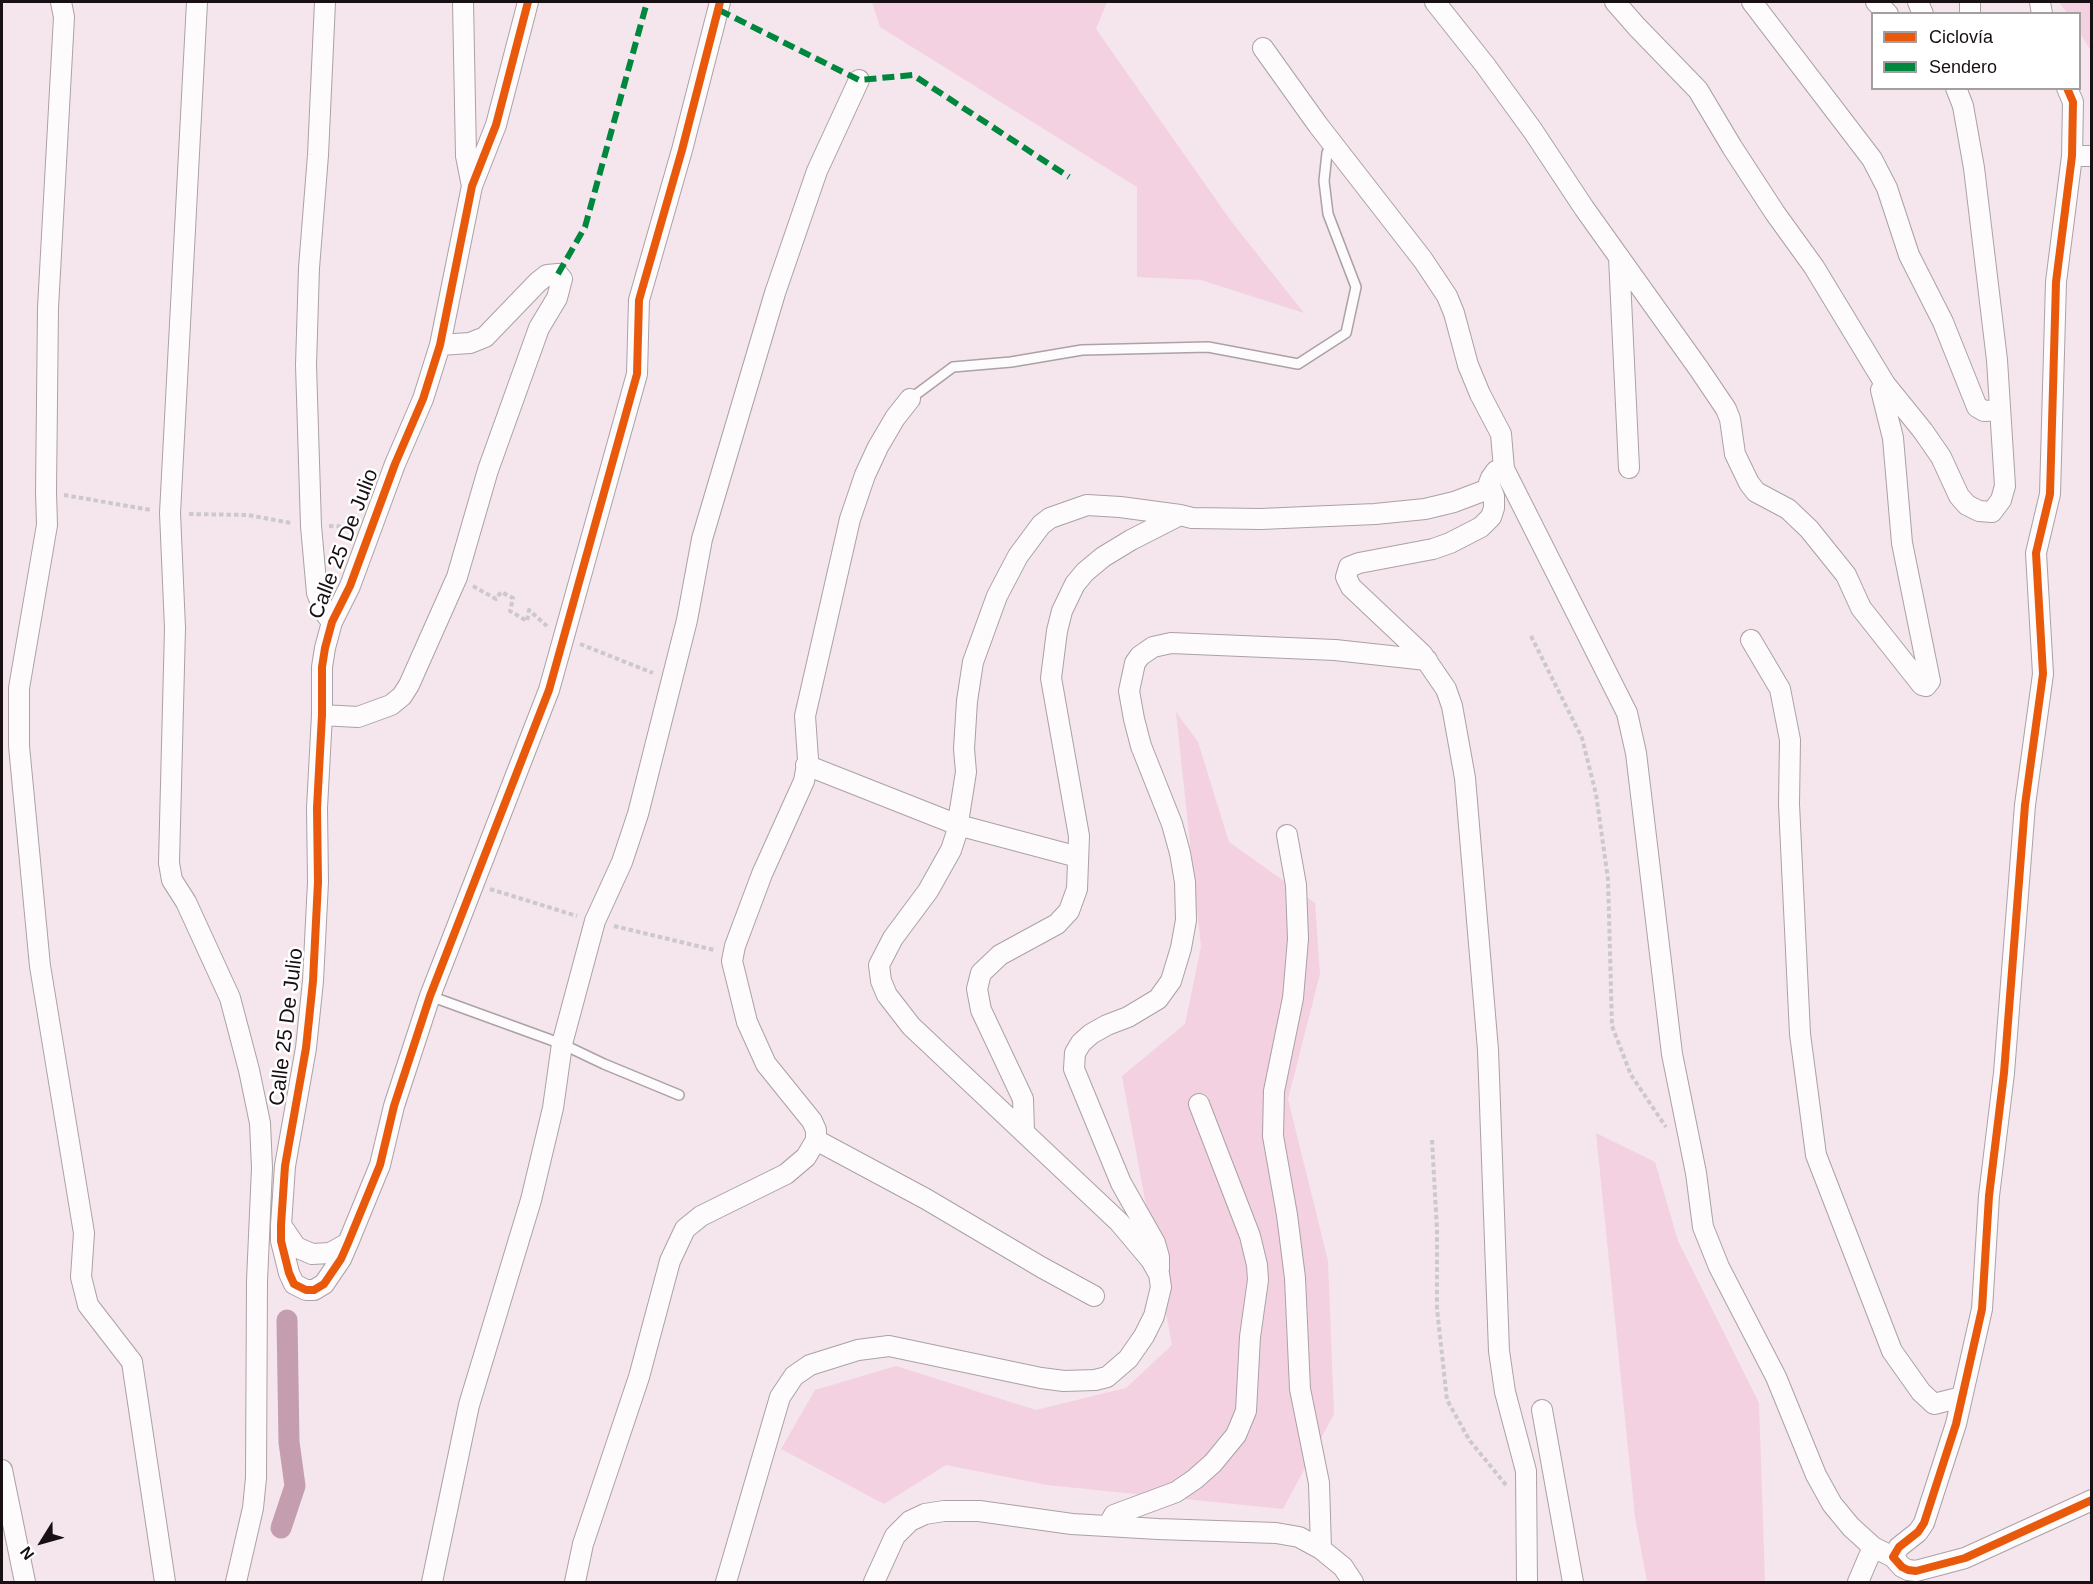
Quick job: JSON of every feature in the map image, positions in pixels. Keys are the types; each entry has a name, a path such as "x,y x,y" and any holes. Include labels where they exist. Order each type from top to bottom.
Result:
{"street":[{"path":"197,2 170,513 175,628 170,873 200,930 230,998 247,1061 260,1123 262,1168 257,1281 256,1478 253,1508 236,1582"},
{"path":"325,2 318,155 309,268 306,366 311,526 317,593 325,614 332,622"},
{"path":"463,2 466,156 472,186"},
{"name":"Calle 25 De Julio","path":"348,1243 341,1259 324,1284 314,1290 306,1290 294,1284 281,1241 281,1225 285,1166 306,1048 313,981 318,882 317,808 322,667 332,622 350,586 371,527 423,399 440,345 472,186 495,125 528,2"},
{"path":"281,1225 296,1247 312,1254 330,1253 348,1243 380,1165 394,1106 430,996 545,701 565,638 637,374 639,300 682,150 720,2"},
{"path":"1435,2 1526,122 1726,409 1730,419 1735,454 1749,483 1756,492 1788,509 1809,529 1846,575 1861,608 1922,685 1926,686 1930,681 1902,543 1893,438 1881,390 1885,384"},
{"path":"1615,2 1698,90 1762,194 1814,267 1885,384 1941,457 1959,496 1967,505 1979,512 1992,512 2001,500 2005,486 1997,360 1982,223 1963,106 1957,90"},
{"path":"1752,2 1872,159 1887,188 1909,255 1943,322 1977,407 1984,411 1999,410"},
{"path":"63,7 48,308 47,525 19,688 19,746 40,966 84,1233 81,1277 88,1305 132,1362 165,1582"},
{"path":"1263,48 1332,143 1423,260 1447,296 1479,394 1501,434 1504,469 1627,714 1636,753 1672,1054 1696,1173 1703,1227 1719,1267 1776,1377 1816,1475 1832,1504 1851,1527 1873,1547 1893,1557 1902,1567 1916,1571 1965,1558 2091,1500"},
{"path":"432,1582 469,1406 531,1200 553,1108 562,1044 595,921 622,862 638,814 687,620 702,539 775,293 818,171 859,81"},
{"path":"1893,1557 1899,1547 1918,1532 1924,1523 1956,1424 1982,1309 1989,1196 2004,1072 2025,806 2043,674 2036,553 2050,494 2056,282 2082,156 2073,102 2068,90"},
{"path":"1619,257 1629,468"},
{"path":"322,715 358,717 390,705 402,696 409,686 457,577 488,470 539,328 557,298 562,279 558,273 547,275 485,337 470,343 440,345"},
{"path":"575,1582 583,1544 639,1377 670,1261 685,1229 701,1216 786,1174 806,1157 816,1140 816,1130 812,1121 766,1064 747,1022 732,961 735,946 762,874 804,781 808,742 805,716 850,519 865,475 878,447 895,418 910,399"},
{"path":"1504,469 1493,474 1489,483 1495,502 1493,513 1487,522 1475,531 1433,549 1359,563 1349,567 1347,582 1427,660 1446,689 1452,706 1465,778 1488,1050 1499,1351 1505,1392 1526,1472 1527,1582"},
{"path":"1159,1274 1119,1222 911,1026 896,1008 880,981 879,965 885,951 917,908 944,866 951,850 958,825 966,772 964,749 967,701 973,662 997,596 1018,556 1050,518 1087,506 1120,507 1192,518 1261,519 1375,514 1454,502 1491,488"},
{"path":"1024,1132 1023,1099 981,1010 977,989 981,974 1000,955 1057,924 1069,911 1077,890 1079,836 1051,678 1062,611 1074,585 1103,557 1180,515"},
{"path":"1751,640 1780,688 1790,740 1789,804 1800,1034 1816,1155 1892,1351 1921,1392 1934,1404 1962,1397"},
{"path":"726,1582 780,1397 794,1376 810,1365 874,1346 889,1346 1064,1381 1095,1380 1107,1377 1128,1359 1154,1317 1161,1287 1159,1257 1155,1242 1121,1183 1074,1069 1075,1053 1081,1043 1091,1034 1128,1017 1158,999 1171,981 1181,948 1186,920 1185,882 1180,853 1172,824 1141,746 1129,692 1135,663 1140,656 1162,643 1171,643 1335,650 1427,660"},
{"path":"807,765 958,825 1078,857"},
{"path":"1287,835 1296,885 1298,939 1293,998 1274,1091 1273,1136 1295,1278 1300,1389 1319,1483 1321,1549"},
{"path":"1108,1526 1110,1518 1117,1513 1176,1492 1195,1479 1213,1463 1236,1436 1246,1411 1250,1337 1258,1280 1257,1265 1250,1236 1199,1104"},
{"path":"816,1140 926,1199 1041,1268 1094,1296"},
{"path":"262,1168 285,1166"},
{"path":"1542,1410 1574,1582"},
{"path":"2,1470 24,1582"},
{"path":"874,1582 895,1536 910,1521 925,1514 944,1511 979,1511 1072,1524 1276,1533 1299,1537 1321,1549 1343,1567 1353,1582"},
{"path":"1858,1582 1873,1547"}],"lane":[{"path":"910,399 953,367 1011,362 1082,350 1208,347 1298,364 1346,333 1356,287 1328,214 1325,173 1327,153 1332,143"},
{"path":"430,996 562,1044 679,1095"}],"path":[{"path":"46,492 170,513 248,515 311,526 371,527"},
{"path":"1532,636 1582,738 1596,794 1608,879 1612,1026 1631,1075 1670,1134"},
{"path":"1432,1140 1437,1230 1437,1310 1447,1400 1470,1441 1526,1509"}],"shaded area":[{"path":"872,2 1107,2 1096,29 1231,221 1304,313 1201,280 1137,277 1137,187 880,27"},
{"path":"2059,2 2091,2 2091,51 2081,35 2081,12 2066,12"},
{"path":"1176,712 1198,742 1229,842 1315,903 1320,974 1288,1099 1328,1261 1334,1414 1283,1509 1047,1485 946,1465 884,1504 781,1449 815,1390 896,1366 1036,1410 1126,1388 1172,1345 1122,1076 1185,1024 1201,947"},
{"path":"1596,1133 1655,1162 1678,1241 1759,1403 1765,1582 1647,1582 1635,1517"}],"waterway":[{"path":"281,1528 295,1486 289,1442 287,1320"}],"marked path":[{"path":"558,274 585,227 647,2"},
{"path":"719,10 859,80 913,75 1069,177"}],"cycle path":[{"path":"528,2 496,125 472,186 440,345 423,399 395,464 350,586 332,622 325,648 322,667 317,808 318,882 313,981 306,1048 285,1166 281,1225 281,1241 289,1273 294,1284 306,1290 314,1290 324,1284 341,1259 380,1165 394,1106 430,996 549,690 637,374 639,300 682,150 720,2"},
{"path":"2068,90 2073,102 2072,156 2056,282 2050,494 2036,553 2043,674 2025,805 2004,1073 1989,1196 1982,1309 1956,1424 1924,1523 1918,1532 1899,1547 1893,1557 1902,1567 1916,1571 1965,1558 2092,1500"}]}
